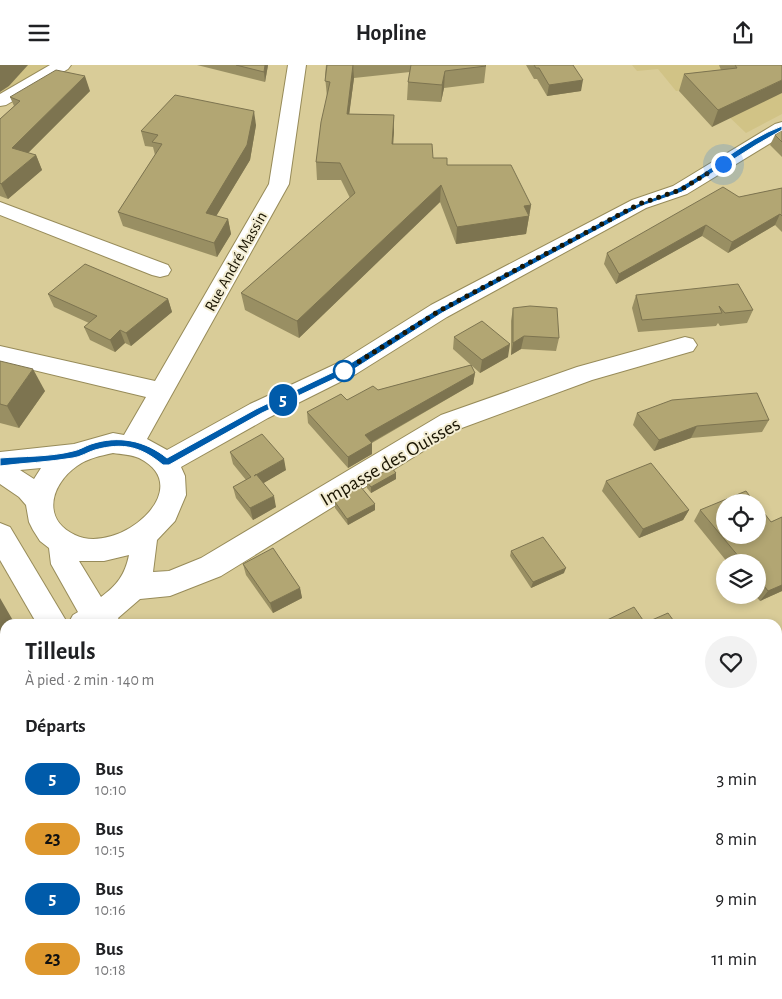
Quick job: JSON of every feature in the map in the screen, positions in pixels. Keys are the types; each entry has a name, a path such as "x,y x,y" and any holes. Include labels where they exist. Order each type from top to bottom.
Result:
{"street":[{"path":"0,101 62,65"},
{"name":"Rue André Massin","path":"132,443 279,184 296,65"},
{"path":"166,463 259,411 348,369 439,311 631,209 680,190 782,128"},
{"path":"0,208 160,270"},
{"name":"Impasse des Ouisses","path":"133,587 170,583 212,567 450,422 585,373 685,345"},
{"path":"0,354 161,391"},
{"path":"132,443 151,450 166,463 173,480 172,499 166,513 143,536 127,544 110,549 76,549 62,543 51,535 39,514 39,501 50,475 74,455 100,445 132,443"},
{"path":"0,462 74,455"},
{"path":"0,470 28,489 39,501"},
{"path":"0,535 50,619"},
{"path":"98,619 119,602 133,587 144,555 143,536"},
{"path":"62,543 64,565 90,607 95,619"}],"shaded area":[{"path":"0,65 57,65 0,98"},
{"path":"632,65 782,65 782,114 746,133 700,89 676,91 658,69 637,71"}],"building":[{"path":"236,65 265,65 264,72"},
{"path":"327,65 353,65 347,114 394,115 392,144 432,144 433,158 447,158 447,165 511,165 531,205 524,206 529,216 457,227 441,185 297,321 241,293 355,193 340,163 316,162 321,122 330,82 325,81"},
{"path":"411,65 486,66 445,71 442,85 408,82"},
{"path":"534,65 573,65 583,80 549,85 539,68 536,68"},
{"path":"735,65 782,65 782,80 718,110 684,74 737,68"},
{"path":"56,70 85,76 12,148 36,155 1,184 0,119 20,101 10,97"},
{"path":"175,95 254,111 247,145 206,213 228,219 214,243 118,212 162,144 152,142 158,135 141,131"},
{"path":"782,130 782,142 775,135"},
{"path":"723,187 739,197 782,188 782,216 780,214 732,242 706,225 619,274 607,253"},
{"path":"85,264 168,299 126,333 120,330 110,340 84,327 97,316 48,294"},
{"path":"738,284 753,310 725,313 719,306 722,313 642,320 636,295"},
{"path":"530,306 557,308 559,338 524,336 513,343 513,308"},
{"path":"482,321 510,344 482,360 454,337"},
{"path":"0,361 33,369 7,406 0,404"},
{"path":"471,365 475,373 365,435 372,443 348,457 307,412 341,394 347,400 373,386 378,390"},
{"path":"757,393 769,420 697,426 659,440 637,413 672,400"},
{"path":"262,434 284,459 256,475 274,496 250,508 233,487 251,477 230,452"},
{"path":"651,463 689,510 643,529 606,481"},
{"path":"391,467 396,473 371,487 367,482"},
{"path":"360,486 375,504 347,519 335,502"},
{"path":"716,503 716,529 700,510"},
{"path":"766,515 771,522 782,517 782,585 768,591 766,588 766,554 737,554 728,544 766,544"},
{"path":"543,537 566,568 533,582 511,551"},
{"path":"273,548 300,588 270,603 243,564"},
{"path":"634,607 642,619 609,619"},
{"path":"668,613 672,619 654,619"}],"bus line":[{"name":"5","path":"0,462 74,455 93,447 113,443 132,443 151,450 166,463 259,411 348,369 439,311 639,204 680,190 782,128"}],"route":[{"path":"344,371 439,311 639,204 680,190 723,164"}]}
